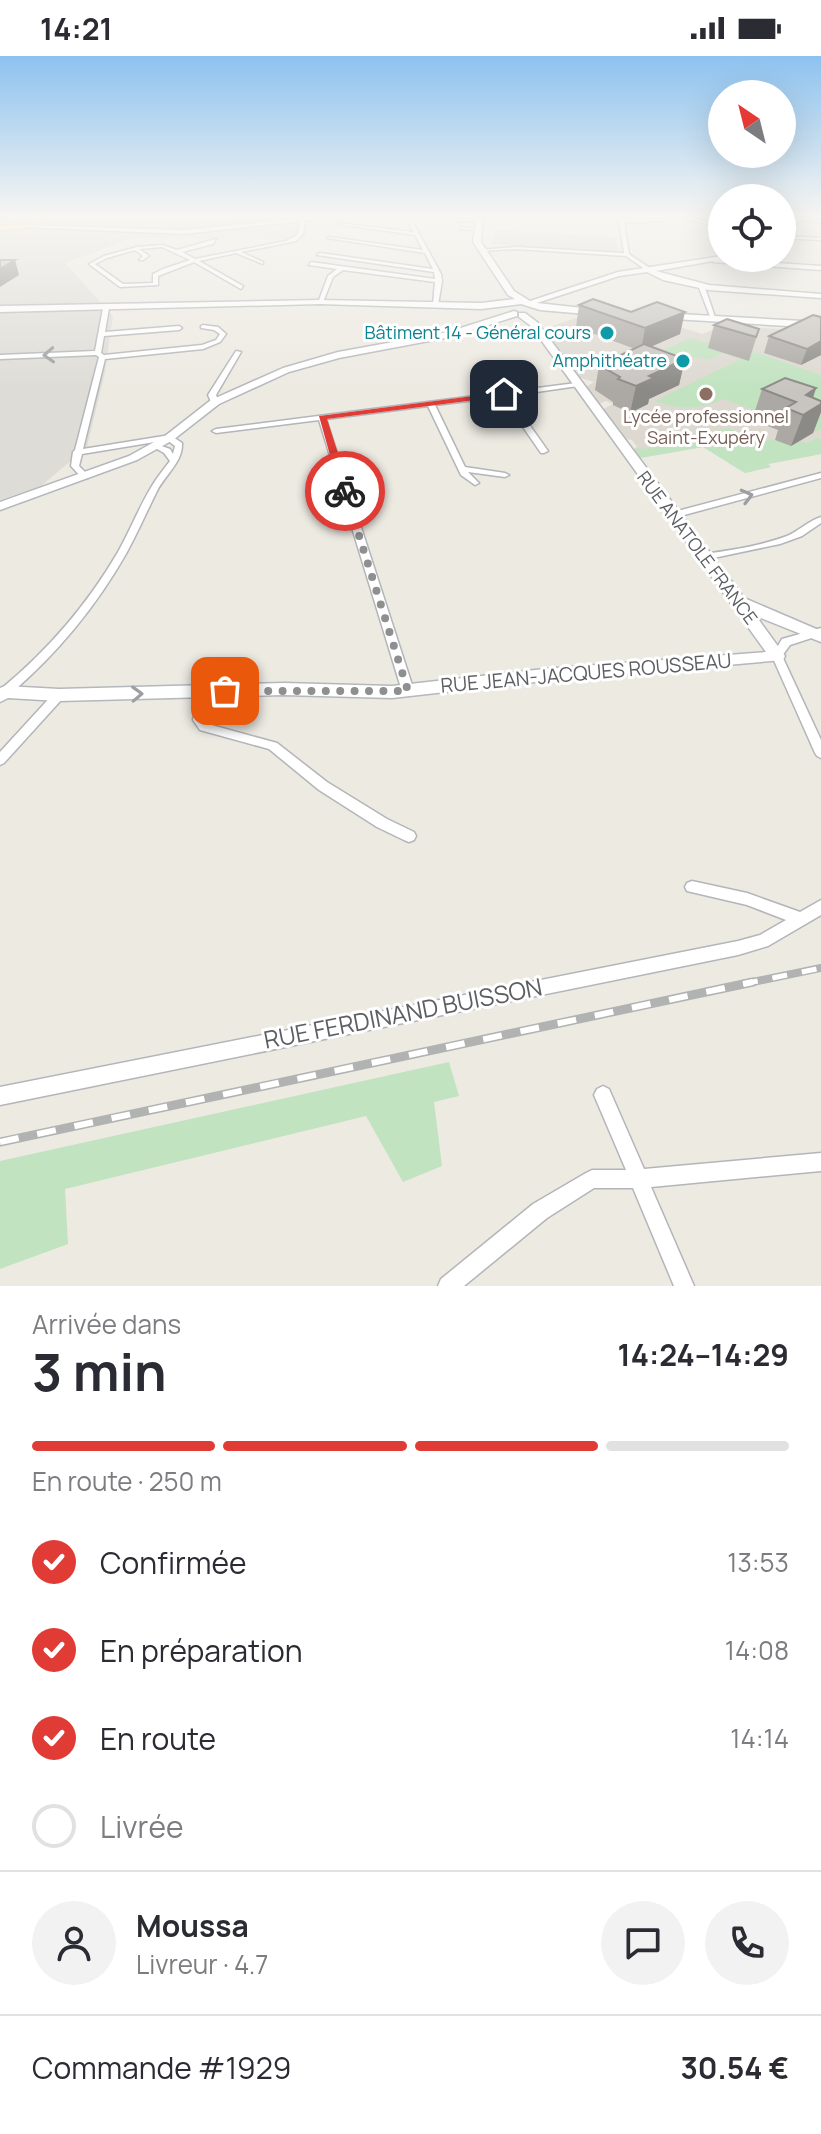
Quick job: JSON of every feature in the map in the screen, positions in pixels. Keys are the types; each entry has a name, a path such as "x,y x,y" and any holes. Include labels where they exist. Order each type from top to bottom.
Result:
{"street":[{"path":"107,274 126,287 156,284 157,274"},
{"path":"217,274 241,287"},
{"path":"320,302 333,274"},
{"path":"385,274 439,281"},
{"path":"436,304 437,274"},
{"name":"RUE ANATOLE FRANCE","path":"498,274 576,385 737,598 777,656 821,753"},
{"path":"0,506 85,476 156,446 215,402 254,383 320,359 450,334 606,278 625,274"},
{"path":"657,274 701,285 821,296"},
{"path":"701,285 714,319"},
{"path":"0,309 320,302 604,312"},
{"path":"85,476 75,466 96,379 106,308"},
{"path":"649,315 821,325"},
{"path":"0,357 140,354 203,347 218,341 223,334 216,328 203,327"},
{"path":"101,334 179,328"},
{"path":"140,354 151,330"},
{"path":"215,402 212,395 238,352"},
{"path":"216,431 576,385"},
{"path":"504,394 544,451"},
{"path":"430,403 462,469 475,483"},
{"path":"322,417 408,691"},
{"path":"3,694 51,652 92,601 137,527 157,482 174,461 179,445 170,438 77,452"},
{"path":"156,446 167,451 174,461"},
{"path":"462,469 505,475"},
{"path":"673,515 821,475"},
{"path":"704,557 735,552 802,533 821,520"},
{"path":"807,527 821,532"},
{"path":"737,598 774,619 819,634"},
{"path":"777,656 786,642 819,634"},
{"name":"RUE JEAN-JACQUES ROUSSEAU","path":"3,694 408,691 544,675 777,656"},
{"path":"204,692 199,720 204,727 273,746 323,786 409,836"},
{"path":"0,760 59,695"},
{"path":"692,887 747,899 799,918"},
{"name":"RUE FERDINAND BUISSON","path":"0,1096 738,948 763,941 821,907"},
{"path":"603,1095 684,1286"},
{"path":"448,1286 540,1211 592,1179 638,1179 821,1162"}],"shaded area":[{"path":"0,274 75,274 113,316 105,372 87,447 41,486 0,500"},
{"name":"Lycée professionnel Saint-Exupéry","path":"576,318 677,326 702,334 722,326 821,331 821,454 768,464 771,467 745,473 703,447 640,458 633,449 637,447 632,440 625,439 603,409 613,404 606,401 597,405 586,387 594,382 578,377 544,329"}],"green space":[{"path":"690,338 715,345 709,348 722,353 710,359 662,351"},
{"path":"755,352 821,375 821,429 816,432 723,399 689,408 655,401"},
{"path":"728,428 760,441 775,440 791,446 801,441 807,443 821,439 821,454 768,464 771,467 745,473 703,447 640,458 633,449 656,448 685,440 690,444 724,434 718,430"},
{"path":"449,1062 459,1096 434,1102 442,1166 403,1182 366,1116 65,1189 68,1244 0,1269 0,1161"}],"building":[{"path":"593,299 631,312 657,302 685,312 645,328 579,305"},
{"path":"813,315 821,317 821,341 807,349 769,336"},
{"path":"727,319 759,329 756,337 714,325"},
{"path":"644,344 685,359 649,376 654,378 636,386 618,379 620,377 599,365"},
{"path":"785,378 816,388 806,395 821,401 821,404 803,415 786,408 796,402 762,389"}],"railway":[{"path":"743,984 821,968"},
{"path":"0,1142 753,982"}],"way so far":[{"path":"225,691 408,691 345,491"}],"place":[{"name":"Bâtiment 14 - Général cours","path":"607,333"},
{"name":"Amphithéatre","path":"683,361"},
{"name":"Lycée professionnel Saint-Exupéry","path":"706,394"}],"route":[{"path":"345,491 322,417 504,394"}]}
